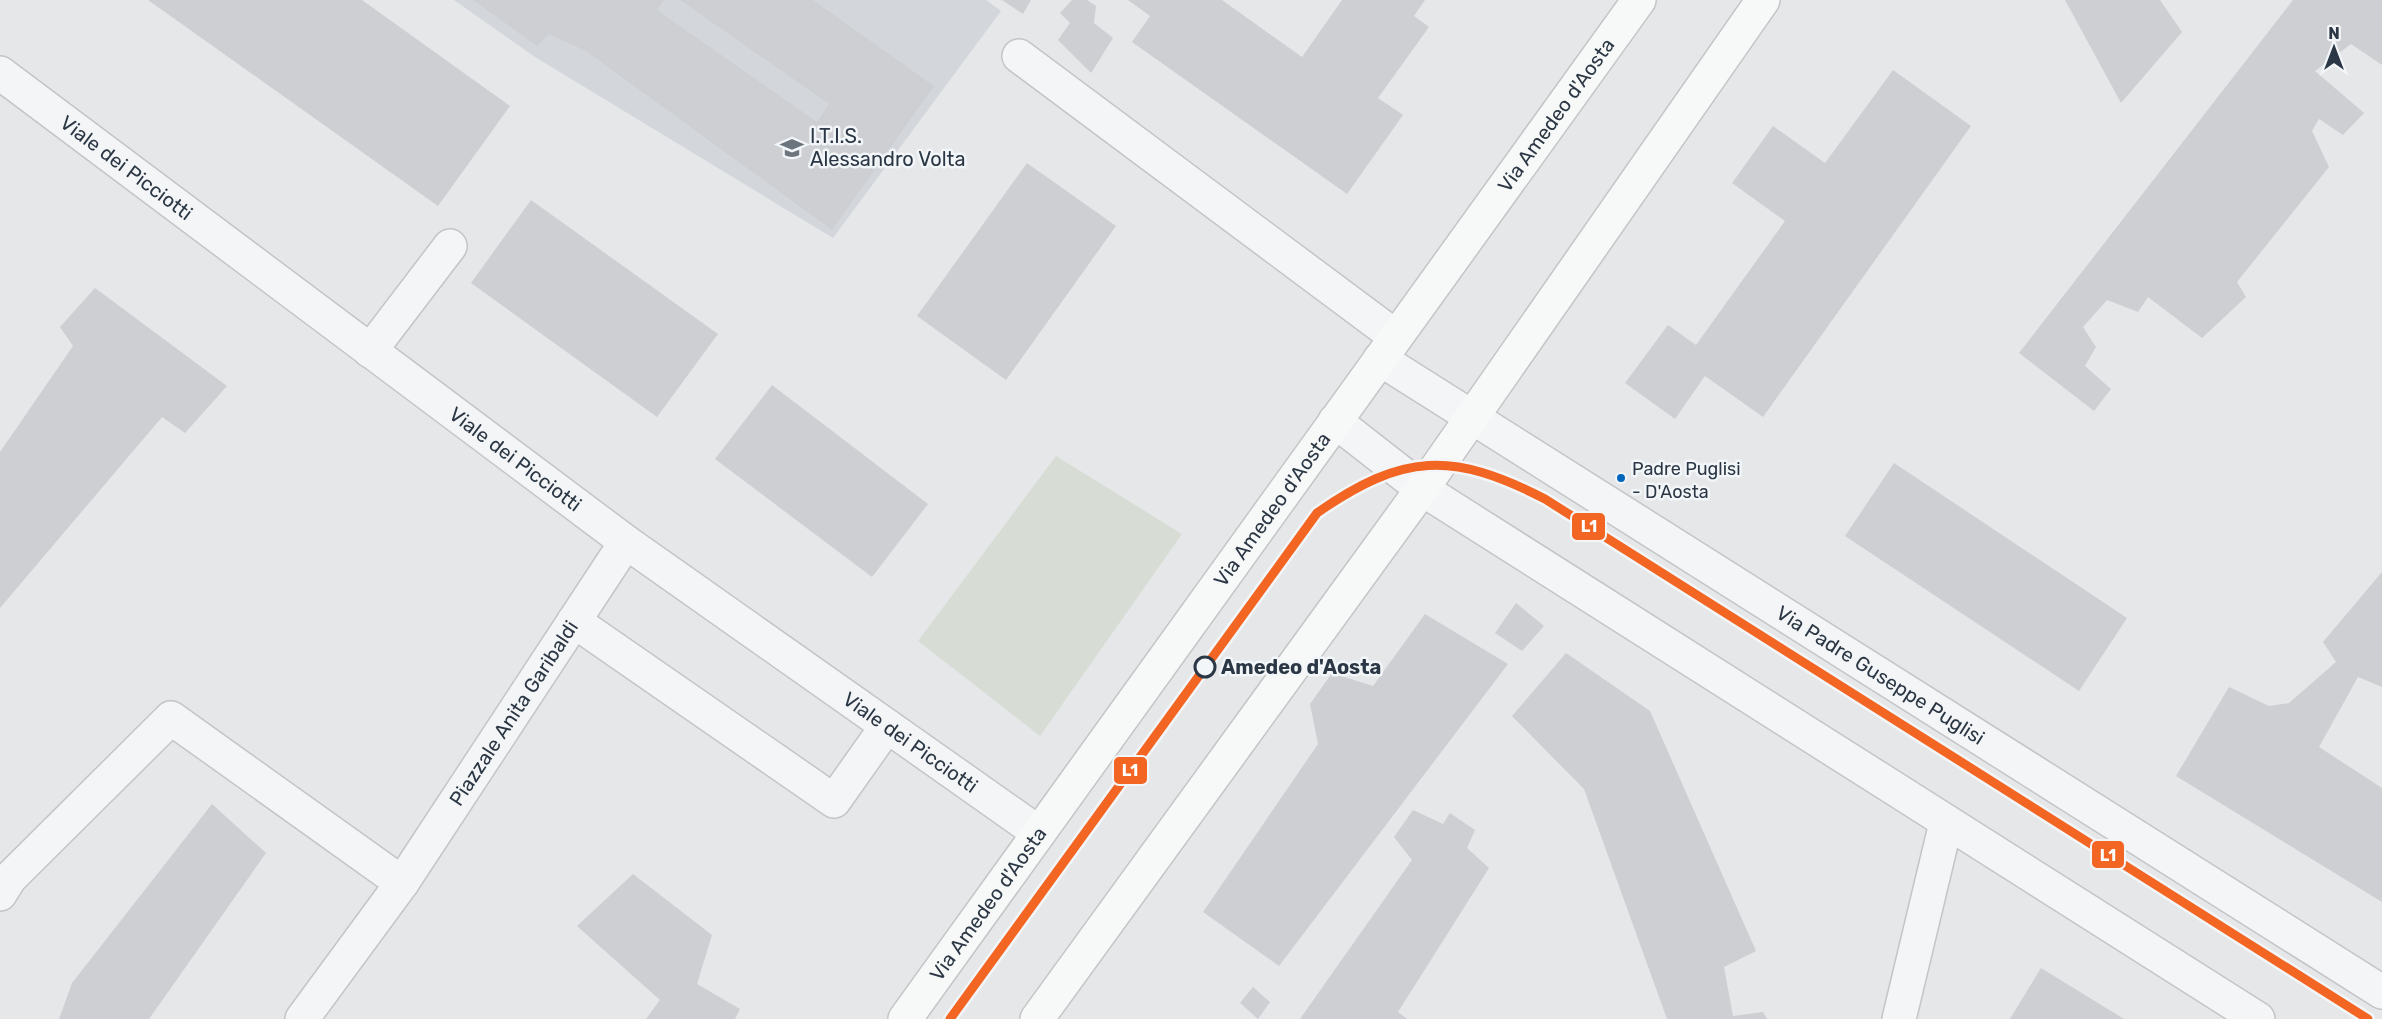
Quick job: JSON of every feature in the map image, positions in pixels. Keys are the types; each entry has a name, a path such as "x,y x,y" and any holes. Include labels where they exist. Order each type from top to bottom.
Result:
{"street":[{"name":"Via Amedeo d'Aosta","path":"906,1019 1639,0"},
{"path":"1037,1019 1422,489 1470,417 1763,0"},
{"name":"Via Padre Guseppe Puglisi","path":"1019,56 1388,348 1470,417 2382,992"},
{"name":"Viale dei Picciotti","path":"0,73 626,542 1039,834"},
{"path":"370,351 450,246"},
{"path":"1335,421 1422,489 2258,1019"},
{"name":"Piazzale Anita Garibaldi","path":"302,1019 402,884 626,542"},
{"path":"574,621 834,801 887,726"},
{"path":"0,894 10,878 171,718 402,884"},
{"path":"1899,1019 1946,823"}],"shaded area":[{"name":"I.T.I.S. Alessandro Volta","path":"454,0 986,0 1001,11 833,238 535,57"},
{"path":"1056,456 1182,534 1040,736 918,641"}],"building":[{"path":"148,0 362,0 510,106 438,206"},
{"name":"I.T.I.S. Alessandro Volta","path":"473,0 664,0 657,10 817,122 829,104 680,0 813,0 934,86 832,230 586,51 549,34 537,46"},
{"path":"1002,0 1031,0 1023,14"},
{"path":"1072,0 1087,0 1096,6 1094,23 1113,38 1091,73 1058,40 1070,23 1060,13"},
{"path":"1128,0 1222,0 1302,57 1342,0 1425,0 1414,16 1429,27 1378,98 1403,115 1347,194 1132,42 1150,16"},
{"path":"2065,0 2160,0 2182,32 2121,103"},
{"path":"2293,0 2382,0 2382,65 2351,44 2315,71 2364,113 2343,135 2319,119 2312,131 2329,167 2237,282 2246,297 2202,338 2148,297 2138,312 2107,300 2083,327 2096,347 2085,366 2111,389 2094,411 2019,353"},
{"path":"1893,70 1971,126 1763,417 1705,376 1675,419 1625,383 1668,325 1696,345 1785,221 1732,183 1773,126 1825,163"},
{"path":"1027,163 1116,226 1006,380 917,316"},
{"path":"531,200 718,334 657,417 471,283"},
{"path":"95,288 227,386 185,433 162,417 0,608 0,452 73,346 60,327"},
{"path":"772,385 928,504 872,577 715,459"},
{"path":"1894,463 2127,618 2079,691 1845,536"},
{"path":"2382,572 2382,687 2358,677 2319,747 2382,788 2382,902 2176,776 2229,687 2269,706 2289,703 2336,662 2323,642"},
{"path":"1516,603 1544,626 1522,651 1495,633"},
{"path":"1425,614 1508,664 1279,966 1203,912 1318,744 1310,704 1332,673 1373,686"},
{"path":"1566,653 1650,711 1756,951 1724,967 1733,1016 1763,1012 1767,1019 1667,1019 1584,789 1512,716"},
{"path":"212,804 266,853 149,1019 59,1019 72,983"},
{"path":"1413,810 1443,824 1450,813 1475,830 1467,848 1489,868 1398,1012 1407,1019 1300,1019 1412,860 1394,837"},
{"path":"633,874 712,935 697,984 740,1009 735,1019 646,1019 660,1000 577,926"},
{"path":"2041,968 2124,1019 2010,1019"},
{"path":"1253,987 1270,1002 1258,1019 1240,1003"}],"transit line":[{"name":"L1","path":"950,1019 1317,513 1348,493 1376,479 1402,470 1428,466 1455,467 1482,472 1545,499 2368,1019"}],"place":[{"name":"I.T.I.S. Alessandro Volta","path":"792,148"},
{"name":"Padre Puglisi - D'Aosta","path":"1621,478"},
{"name":"Amedeo d'Aosta","path":"1205,667"}]}
